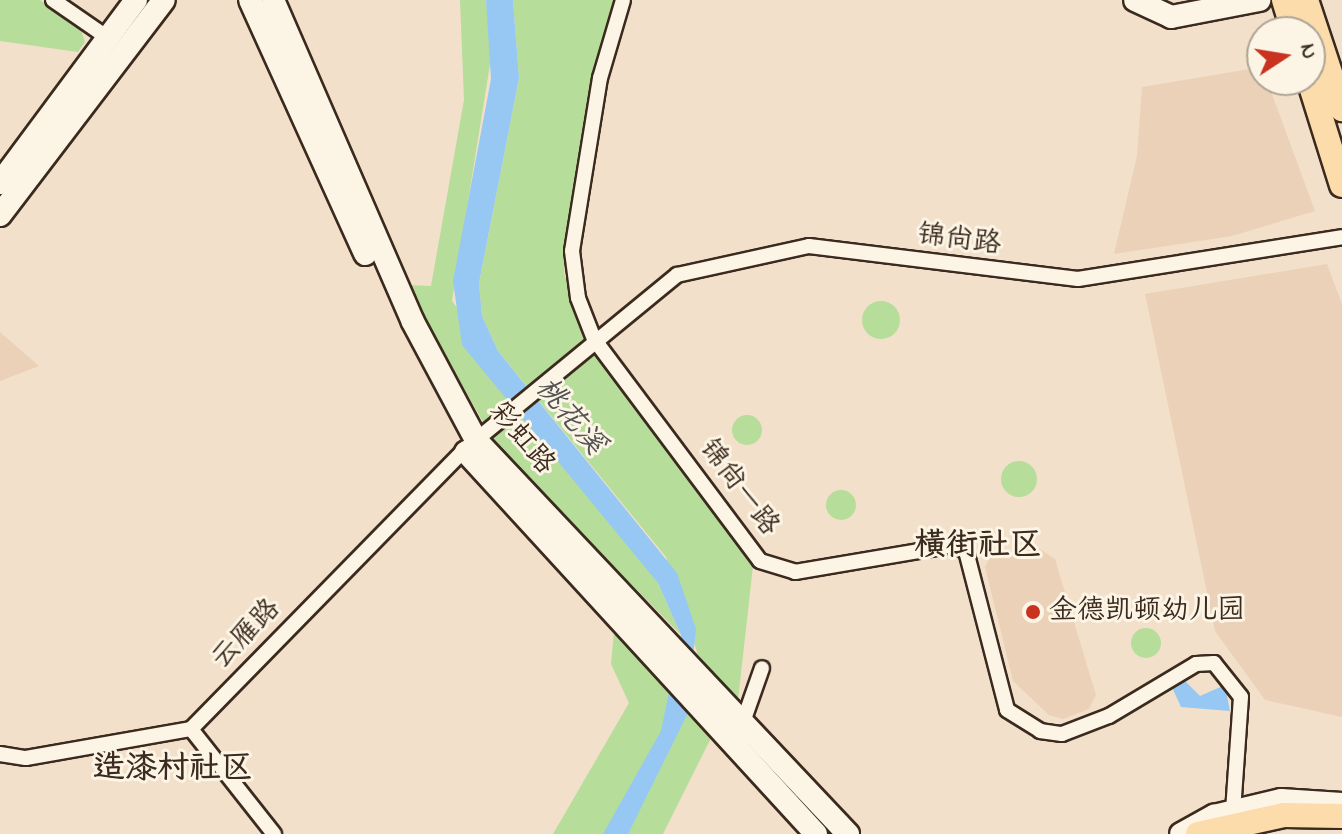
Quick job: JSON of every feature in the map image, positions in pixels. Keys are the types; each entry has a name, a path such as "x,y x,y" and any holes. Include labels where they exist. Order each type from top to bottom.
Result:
{"main road":[{"path":"0,183 105,36 140,10 164,0"},
{"path":"0,215 140,10 179,0"},
{"path":"1135,0 1171,17 1259,0"},
{"path":"1158,0 1183,8 1216,0"},
{"path":"1306,0 1342,109"},
{"name":"彩虹路","path":"254,3 407,309 470,445 649,636 736,723 784,763 848,834"},
{"path":"1314,96 1342,185"},
{"name":"彩虹路","path":"736,723 771,781 816,834"},
{"path":"771,781 772,768 784,763"},
{"path":"1181,834 1233,812 1281,800 1342,804"},
{"path":"1198,834 1284,815 1342,816"},
{"path":"1272,834 1342,831"}],"street":[{"path":"53,0 105,36"},
{"name":"锦尚一路","path":"623,0 600,78 572,251 594,339 760,561 795,572 855,565 954,545 966,551 1007,710 1040,731 1062,734 1109,716 1196,664 1214,663 1241,697 1233,812"},
{"name":"锦尚路","path":"470,445 594,339 677,275 777,248 1078,279 1342,237"},
{"name":"云雁路","path":"191,729 470,445"},
{"path":"736,723 762,668"},
{"path":"0,754 26,758 191,729 274,834"}],"shaded area":[{"path":"1246,70 1246,96 1273,96 1315,211 1232,236 1114,254 1137,156 1142,87"},
{"path":"1327,264 1342,304 1342,717 1265,700 1215,631 1145,294"},
{"path":"0,332 39,366 0,381"},
{"name":"金德凯顿幼儿园","path":"1038,548 1055,559 1096,695 1089,709 1063,719 1049,715 1013,681 985,567 992,554"}],"green space":[{"path":"0,0 40,0 80,27 85,42 78,52 0,41"},
{"path":"460,0 486,0 492,52 452,301 658,583 681,635 497,447 406,285 431,286 464,100"},
{"path":"513,0 616,0 594,76 564,273 579,321 604,361 753,566 738,700 698,655 666,557 498,351 482,316 479,283 519,78"},
{"path":"881,301 895,306 900,320 895,334 881,339 867,334 862,320 867,306"},
{"path":"747,415 753,416 761,424 761,436 753,444 747,445 741,444 733,436 732,430 733,424 741,416"},
{"path":"1019,461 1032,466 1037,479 1032,492 1019,497 1006,492 1001,479 1006,466"},
{"path":"841,490 851,495 856,505 851,515 841,520 831,515 826,505 831,495"},
{"path":"615,622 713,734 663,834 553,834 629,703 611,664"},
{"path":"1146,628 1156,633 1161,643 1156,653 1146,658 1136,653 1131,643 1136,633"}],"water":[{"path":"486,0 513,0 519,78 479,283 482,316 498,351 677,573 696,629 687,715 628,834 603,834 661,731 681,635 658,583 462,345 453,281 491,79"},
{"path":"1183,679 1200,696 1225,685 1230,711 1181,707 1171,685"}],"place":[{"name":"金德凯顿幼儿园","path":"1033,612"}],"district":[{"name":"横街社区","path":"978,547"},
{"name":"造漆村社区","path":"173,770"}],"water label":[{"name":"桃花溪","path":"569,417"}]}
